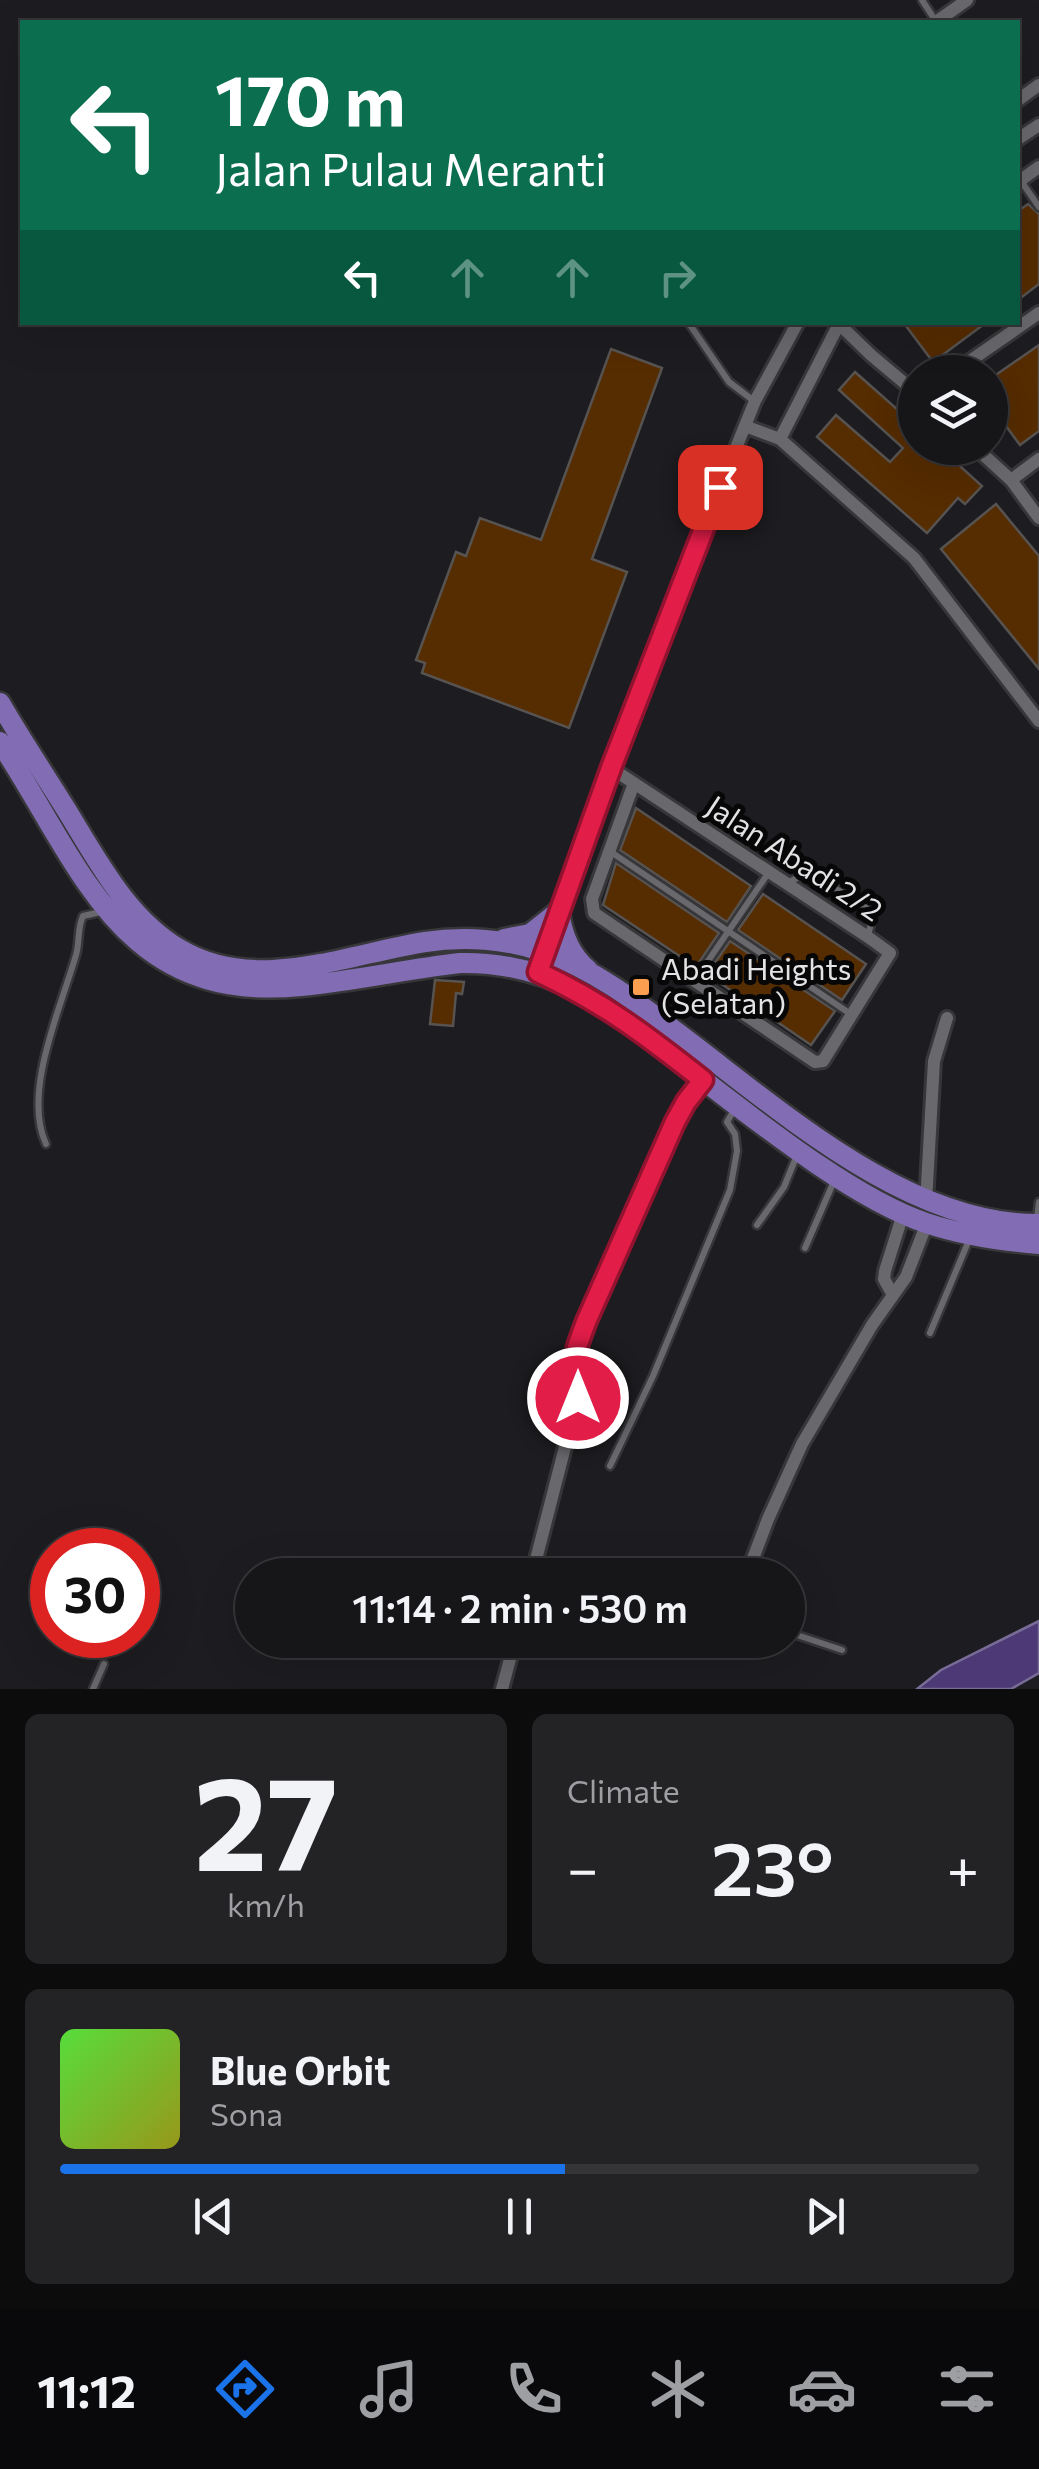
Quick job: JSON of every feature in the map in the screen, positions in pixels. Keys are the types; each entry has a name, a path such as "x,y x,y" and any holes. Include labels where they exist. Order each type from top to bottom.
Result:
{"main road":[{"path":"0,703 119,895 182,951 218,964 256,970 302,968 427,942 530,934 559,911 564,935 574,955 598,978 927,1212 970,1234 1038,1230"},
{"path":"0,742 107,910 134,941 172,968 213,984 257,988 302,986 460,963 541,962 630,1022 800,1150 903,1214 970,1216 1038,1230"},
{"path":"491,940 541,962 598,978"}],"street":[{"path":"939,20 966,0"},
{"path":"978,355 1039,313"},
{"path":"541,962 611,768 755,401 796,325"},
{"path":"780,439 838,325"},
{"path":"841,325 898,378"},
{"path":"745,426 780,439 914,558 1039,721"},
{"path":"1011,480 1039,459"},
{"path":"995,465 1039,518"},
{"name":"Jalan Abadi 2/2","path":"611,768 890,953 819,1063 694,981"},
{"path":"634,783 592,899 594,914 694,981"},
{"path":"754,1558 802,1444 906,1277 927,1212 934,1061 947,1018"},
{"path":"536,1558 580,1389 577,1347 665,1144 686,1102 703,1080"},
{"path":"893,1295 884,1279 903,1214"},
{"path":"502,1689 510,1658"}],"lane":[{"path":"1020,182 1039,207"},
{"path":"690,325 730,382 755,401"},
{"path":"610,852 852,1015"},
{"path":"694,981 770,872"},
{"path":"787,884 809,872 868,909 872,919 868,937"},
{"path":"46,1144 38,1126 40,1087 59,1002 77,951 79,925 84,916 107,910"},
{"path":"610,1466 653,1376 730,1190 737,1151 735,1134 727,1122 737,1105"},
{"path":"756,1225 784,1187 800,1150"},
{"path":"806,1248 836,1175"},
{"path":"1038,1230 1039,1202"},
{"path":"930,1333 970,1234"},
{"path":"805,1638 842,1650"},
{"path":"93,1689 104,1664"}],"shaded area":[{"path":"1039,1621 1039,1673 1011,1689 917,1689 941,1670"}],"building":[{"path":"1028,204 1039,214 1039,284 1020,298 1020,210"},
{"path":"905,325 983,325 942,355 928,355"},
{"path":"1039,345 1039,431 1020,445 1008,429 1008,367"},
{"path":"611,349 662,368 592,559 627,572 569,728 422,673 425,663 416,660 456,552 466,556 480,518 541,540"},
{"path":"855,372 898,410 898,443 839,390"},
{"path":"836,415 890,462 898,453 898,465 959,465 982,486 965,504 958,498 927,533 817,437"},
{"path":"996,504 1039,556 1039,669 941,549"},
{"path":"636,808 751,886 727,922 620,850"},
{"path":"616,863 719,933 696,967 603,905"},
{"path":"763,894 866,964 842,1000 738,930"},
{"path":"730,941 835,1011 811,1045 707,974"},
{"path":"435,980 464,982 462,994 456,993 453,1026 430,1024"}],"place":[{"name":"Abadi Heights (Selatan)","path":"641,987"}],"route":[{"path":"578,1398 581,1379 577,1347 586,1322 675,1122 703,1080 630,1022 588,995 538,972 611,768 720,487"}]}
